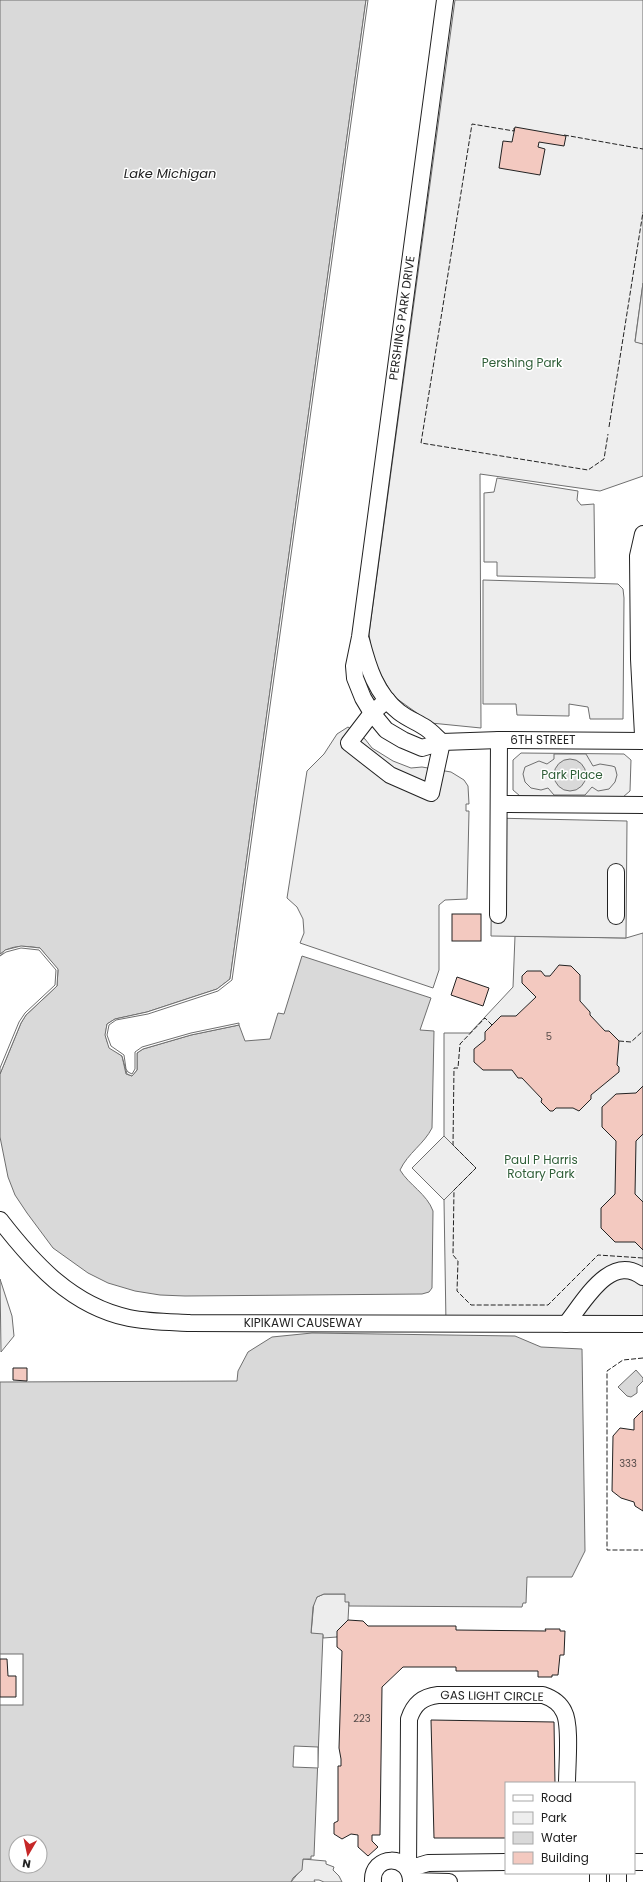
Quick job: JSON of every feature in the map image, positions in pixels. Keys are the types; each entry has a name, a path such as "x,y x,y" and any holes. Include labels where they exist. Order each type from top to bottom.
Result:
{"street":[{"name":"PERSHING PARK DRIVE","path":"372,713 363,698 355,678 354,666 360,637 445,0"},
{"path":"643,534 638,556 639,659 643,735"},
{"name":"PERSHING PARK DRIVE","path":"360,637 367,664 374,681 387,700"},
{"path":"387,700 400,713 427,728 442,742 431,793 390,775 349,743 372,713 387,700"},
{"name":"6TH STREET","path":"372,713 386,730 403,740 422,748 442,742 499,740 643,741"},
{"path":"498,915 499,740"},
{"path":"499,804 643,805"},
{"path":"616,872 616,916"},
{"name":"KIPIKAWI CAUSEWAY","path":"0,1220 49,1277 100,1309 129,1318 190,1323 643,1324"},
{"path":"566,1324 601,1280 613,1272 627,1269 636,1272 643,1277"},
{"name":"GAS LIGHT CIRCLE","path":"410,1878 409,1719 412,1709 428,1696 543,1695 550,1698 558,1704 564,1712 567,1722 567,1782"},
{"path":"374,1882 376,1868 386,1861 399,1862 410,1878 449,1882"},
{"path":"410,1878 428,1863 505,1862"}],"green space":[{"name":"Pershing Park","path":"455,0 643,0 643,283 635,341 643,344 643,476 600,491 480,474 481,728 431,723 393,696 373,661 369,634"},
{"name":"Park Place","path":"521,753 624,754 631,760 630,791 623,797 520,796 513,790 513,760"},
{"name":"Paul P Harris Rotary Park","path":"643,933 643,1323 446,1324 444,1200 412,1168 444,1136 444,1033 470,1033 513,987 515,936 626,938"}],"shaded area":[{"path":"643,283 643,344 635,342"},
{"path":"497,478 578,491 577,500 581,505 594,504 595,578 497,576 497,562 484,562 484,493 494,492"},
{"path":"483,580 618,584 623,589 624,598 623,719 590,719 588,707 569,704 569,716 517,715 516,704 483,704"},
{"path":"348,727 365,739 372,748 393,761 411,768 422,767 451,772 464,780 468,786 469,804 466,804 466,811 469,811 467,899 445,900 439,905 439,970 433,988 300,943 304,933 303,919 297,907 287,898 307,771 324,754 337,734"},
{"path":"554,754 586,754 593,766 600,764 615,767 617,775 615,782 609,789 598,791 592,787 585,795 554,795 548,788 541,790 531,788 525,782 523,774 525,767 539,761 547,764 554,759"},
{"path":"492,818 627,821 626,938 491,936"},
{"path":"444,1136 476,1168 444,1200 412,1168"},
{"path":"0,1279 12,1316 14,1336 1,1352"},
{"path":"324,1594 345,1594 349,1602 348,1620 337,1637 323,1638 323,1635 311,1634 314,1601 317,1597"},
{"path":"303,1859 326,1861 326,1864 334,1867 333,1870 342,1882 324,1882 314,1880 315,1882 291,1882 300,1871"}],"water":[{"name":"Lake Michigan","path":"0,0 366,0 230,979 217,989 147,1012 115,1019 107,1024 106,1039 110,1046 122,1056 126,1074 132,1076 137,1070 137,1053 143,1049 191,1035 239,1025 245,1041 270,1039 278,1013 284,1014 302,956 431,998 420,1030 434,1031 432,1128 425,1139 403,1164 400,1170 427,1200 433,1211 432,1288 429,1292 422,1294 185,1296 160,1295 135,1291 108,1283 88,1273 53,1248 15,1195 8,1177 0,1137 0,1074 21,1023 26,1015 57,986 58,970 40,948 24,946 14,947 0,954"},
{"path":"570,759 576,760 583,766 586,775 585,781 579,788 570,791 564,790 557,784 554,775 555,769 561,762"},
{"path":"312,1333 515,1336 541,1347 582,1349 585,1551 572,1577 527,1577 526,1603 523,1603 522,1607 349,1606 349,1602 345,1602 345,1594 324,1594 317,1597 313,1607 311,1633 323,1634 314,1856 311,1856 311,1859 303,1859 302,1870 293,1878 291,1882 0,1882 0,1382 237,1381 238,1371 248,1352 272,1337"},
{"path":"636,1370 643,1378 643,1381 637,1387 637,1393 631,1397 627,1396 618,1387"}],"pier":[{"path":"366,0 368,0 232,980 218,991 148,1014 116,1020 109,1025 107,1035 111,1046 124,1055 126,1069 132,1074 135,1069 135,1052 142,1047 191,1033 239,1023 239,1025 191,1035 143,1049 137,1053 137,1070 132,1076 127,1074 122,1056 109,1048 105,1035 107,1024 115,1019 147,1012 217,989 230,979"},
{"path":"21,946 40,948 58,969 57,986 26,1015 21,1023 0,1074 0,1068 19,1022 25,1013 55,985 56,970 39,950 21,948 6,952 0,956 5,950"},
{"path":"0,1654 23,1654 23,1705 0,1705"},
{"path":"294,1746 318,1747 318,1768 293,1767"}],"building":[{"path":"515,127 566,136 564,146 539,142 538,147 545,149 540,175 499,168 503,141 512,142"},
{"path":"452,914 481,914 481,941 452,941"},
{"path":"559,965 571,966 580,975 580,1001 590,1012 590,1015 605,1031 609,1031 619,1041 617,1065 619,1067 619,1072 591,1095 591,1099 579,1111 573,1108 556,1108 553,1111 550,1111 541,1102 542,1099 522,1078 518,1078 512,1070 483,1070 474,1062 474,1049 485,1040 485,1032 501,1016 516,1016 536,997 522,983 522,976 527,971 541,971 545,976 550,976"},
{"path":"457,977 489,988 483,1006 451,995"},
{"path":"643,1086 643,1134 636,1141 635,1194 643,1202 643,1250 635,1242 615,1242 601,1228 601,1208 615,1194 616,1141 602,1127 602,1107 616,1094 636,1093"},
{"path":"13,1368 27,1368 27,1381 13,1380"},
{"path":"642,1411 643,1511 635,1506 634,1502 621,1498 612,1491 613,1436 620,1428 634,1430 634,1419"},
{"path":"348,1620 363,1621 368,1626 456,1626 456,1630 546,1631 545,1629 560,1629 560,1631 565,1631 564,1655 560,1655 558,1675 552,1675 552,1677 538,1677 538,1671 456,1671 456,1667 403,1667 382,1687 380,1835 372,1835 372,1841 378,1847 368,1856 358,1847 358,1835 351,1834 342,1839 334,1834 334,1823 338,1821 338,1766 341,1766 339,1748 342,1651 337,1647 337,1631"},
{"path":"0,1659 7,1659 8,1676 16,1676 16,1697 0,1697"},
{"path":"431,1720 554,1722 555,1782 505,1782 505,1838 434,1838"}],"fence":[{"path":"514,128 514,131 472,124 421,443 588,470 604,459 608,434"},
{"path":"564,135 643,149"},
{"path":"609,427 643,212"},
{"path":"492,1025 485,1018 460,1044 458,1068 454,1068 453,1145 476,1168 454,1190 453,1255 458,1261 457,1291 471,1305 548,1305 598,1255 643,1258"},
{"path":"619,1041 631,1042 643,1031"},
{"path":"643,1358 623,1360 607,1371 607,1550 643,1550"}]}
